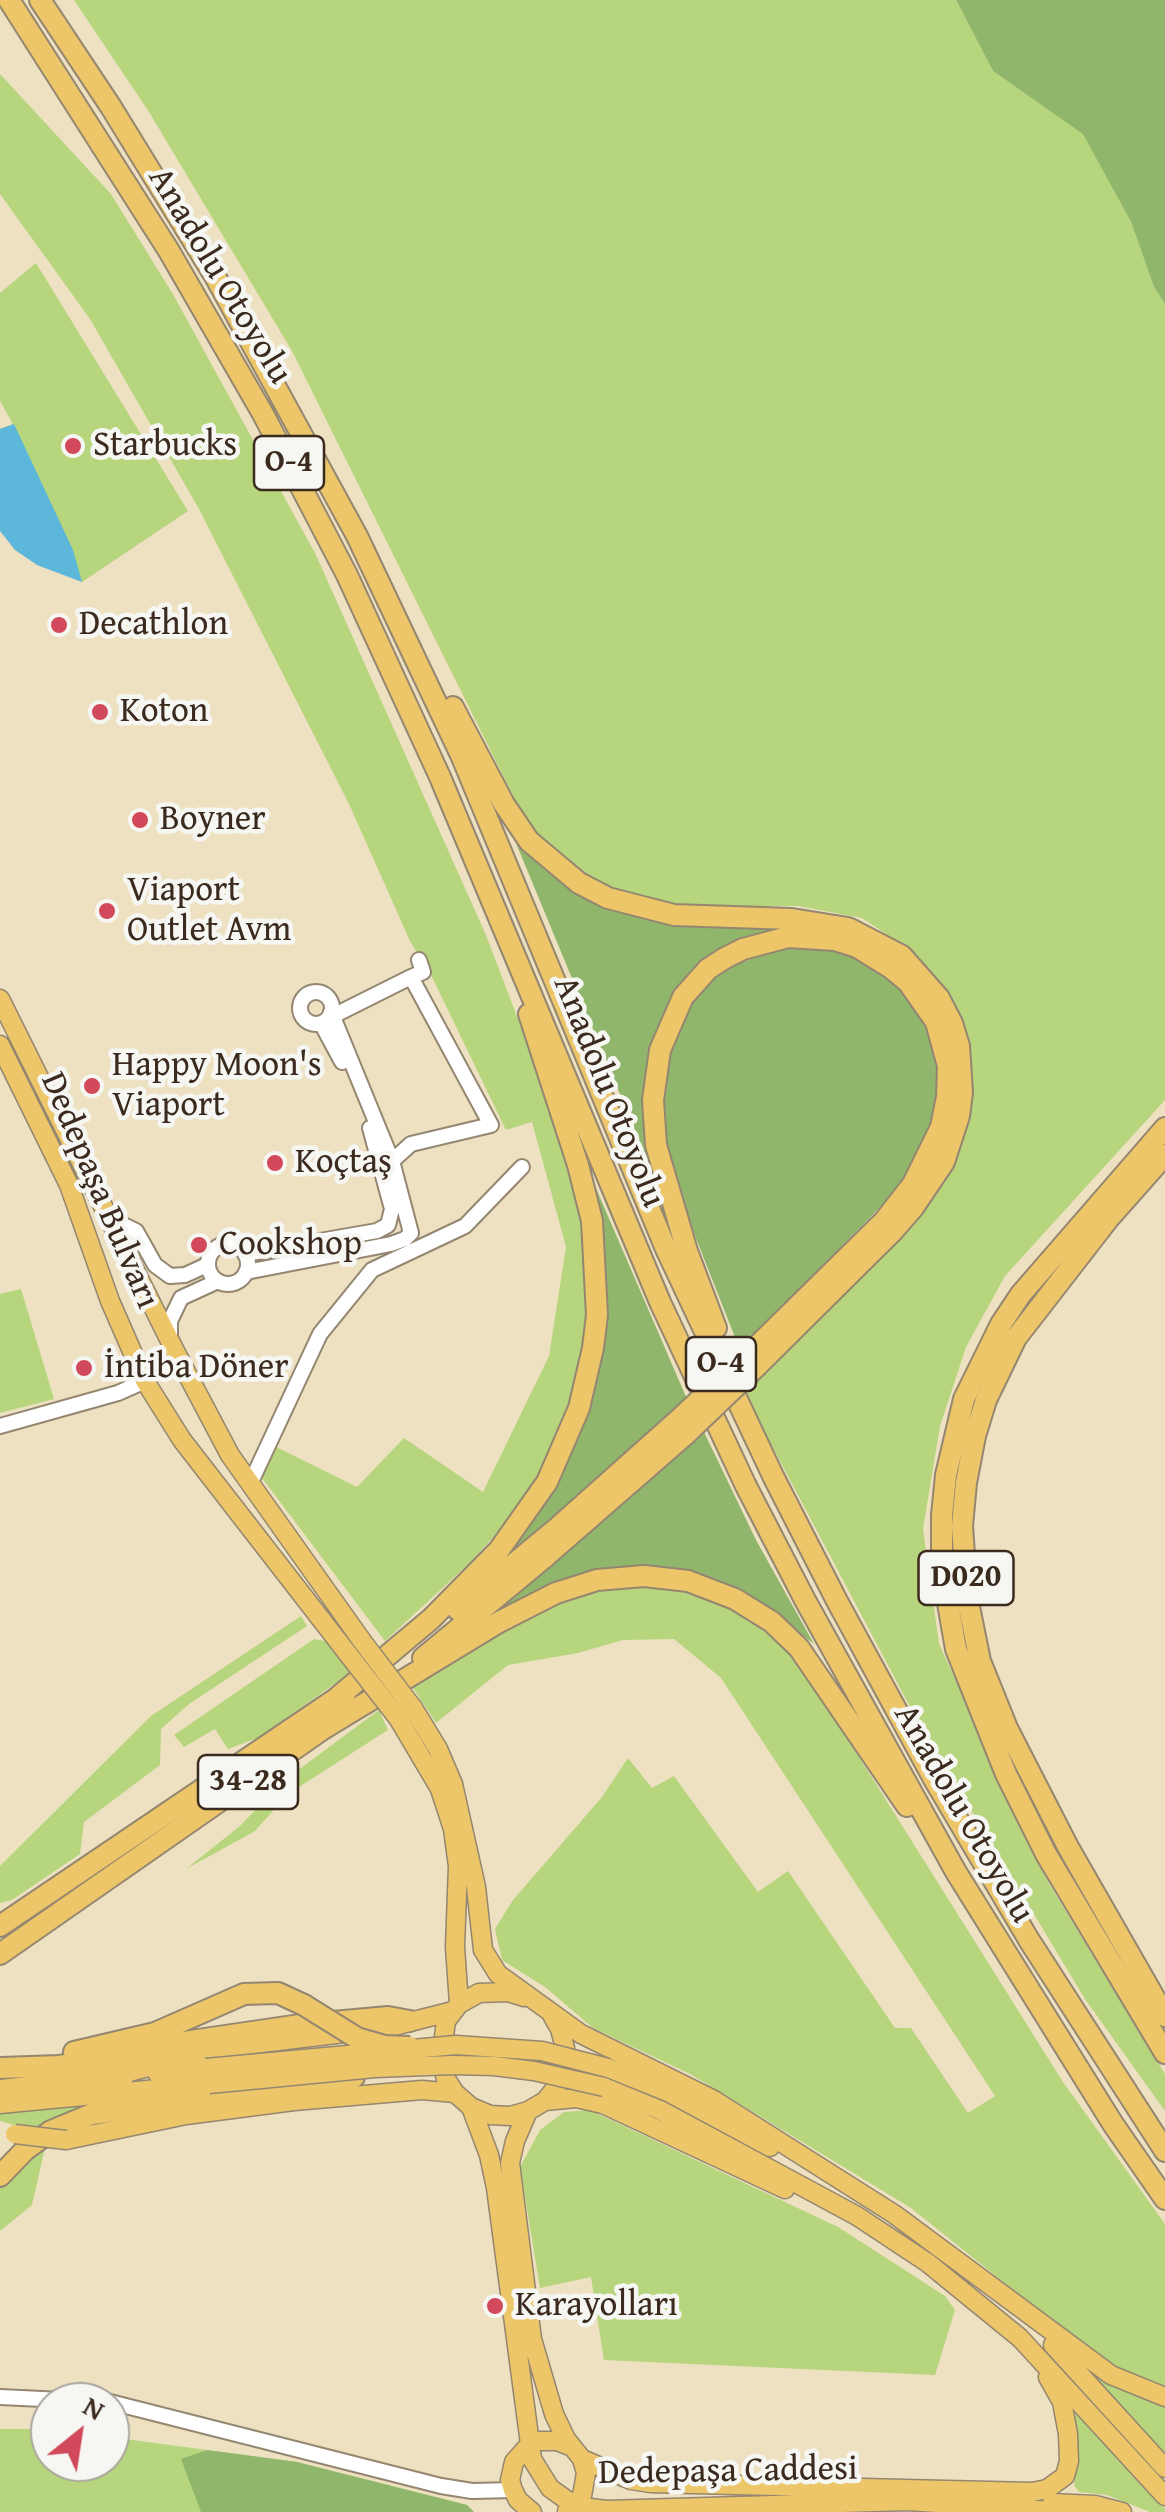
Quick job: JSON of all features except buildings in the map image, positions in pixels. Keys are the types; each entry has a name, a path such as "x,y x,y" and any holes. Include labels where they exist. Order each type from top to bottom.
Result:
{"highway":[{"name":"Anadolu Otoyolu","path":"9,0 160,236 272,430 378,639 516,954 660,1302 746,1486 956,1872 1165,2200"},
{"name":"Anadolu Otoyolu","path":"40,0 111,106 216,278 357,536 461,755 666,1249 837,1601 934,1782 1028,1940 1165,2151"},
{"path":"346,1704 681,1428 893,1231 944,1162 962,1093 959,1046 952,1023 939,998 902,956 848,928 792,919 674,915 637,908 578,882 550,861 529,841 504,804 429,656 357,536"},
{"path":"745,1416 668,1193 654,1125 654,1076 674,1012 708,969 766,942 788,937 834,940 857,948 908,982 936,1022 948,1066 948,1097 942,1127 913,1184 754,1359"},
{"path":"346,1704 482,1570 517,1529 560,1457 587,1376 597,1315 592,1221 578,1166 533,1032 516,954"},
{"name":"D020","path":"1165,1128 1021,1294 1001,1324 964,1399 946,1476 942,1515 942,1569 956,1649 1006,1774 1046,1854 1165,2053"},
{"name":"D020","path":"1165,1155 1100,1229 1016,1338 986,1400 975,1436 962,1526 967,1597 980,1661 1007,1728 1068,1847 1165,2016"},
{"path":"346,1704 556,1594 597,1580 629,1577 688,1582 744,1604 772,1622 799,1648 883,1774 956,1872"},
{"name":"34-28","path":"0,1926 346,1704"},
{"name":"34-28","path":"0,1954 323,1728 346,1704"},
{"path":"0,1962 22,1940"},
{"path":"0,2066 155,2032 244,1994 278,1993 358,2038 415,2057"},
{"path":"0,2066 59,2066 300,2024 388,2017 410,2021"},
{"path":"0,2176 51,2131 92,2114 208,2083 415,2057"}],"main road":[{"name":"Dedepaşa Bulvarı","path":"0,999 230,1455 355,1648"},
{"name":"Dedepaşa Bulvarı","path":"0,1045 69,1185 145,1381 200,1464 355,1648"},
{"path":"105,1284 108,1269 115,1262 133,1265"},
{"path":"200,1464 216,1474 223,1473 230,1455"},
{"path":"355,1648 438,1749 454,1784 476,1887 484,1950 498,1974 602,2046 714,2100 894,2214 1110,2375 1165,2397"},
{"path":"405,1713 440,1789 452,1829 458,1866 456,2008"},
{"path":"534,2000 508,1992 490,1992 468,1996 456,2008 444,2030 442,2060 454,2093 471,2107 490,2115 510,2116 528,2111 557,2086 565,2048 550,2013"},
{"path":"0,2090 114,2076 220,2048 386,2028 456,2008"},
{"path":"0,2104 415,2057 456,2045 527,2049 576,2058 660,2110 868,2223 928,2263 999,2320 1077,2397 1165,2496"},
{"path":"114,2076 208,2083"},
{"path":"606,2078 670,2093 894,2214"},
{"path":"8,2132 66,2140 186,2115 294,2101 422,2090 454,2093"},
{"path":"545,2100 576,2098 628,2114 859,2224 928,2263"},
{"name":"Dedepaşa Caddesi","path":"471,2107 490,2155 496,2188 529,2445 538,2472 570,2509 908,2501 1066,2512"},
{"name":"Dedepaşa Caddesi","path":"528,2111 510,2163 532,2339 554,2414 577,2453 631,2480 1048,2489 1065,2476 1069,2461 1062,2402 1046,2374 999,2320"},
{"path":"952,2255 1034,2326 1165,2468"},
{"path":"519,2504 510,2480 514,2462 529,2445 547,2440 577,2453 586,2485 570,2509"},
{"path":"982,2505 1070,2503 1122,2512"}],"street":[{"path":"328,1017 423,972 418,960"},
{"path":"392,1161 411,1144 490,1125 411,977"},
{"path":"170,1341 170,1321 182,1298 218,1281 231,1284 246,1272 402,1240 411,1233 392,1161 328,1017"},
{"path":"328,1017 386,1178 390,1235 402,1240"},
{"path":"250,1484 320,1334 372,1270 464,1226 522,1167"},
{"path":"245,1254 377,1232 401,1216 408,1219"},
{"path":"110,1218 136,1232 154,1266 170,1276 208,1265"},
{"path":"218,1281 208,1265 211,1252 222,1244 235,1245 245,1254 246,1272"},
{"path":"0,1426 118,1393 145,1381"},
{"path":"0,2397 30,2398"},
{"path":"130,2408 519,2504"}],"green space":[{"path":"74,0 956,0 993,71 1083,133 1131,222 1154,287 1165,304 1165,1100 1005,1276 966,1347 940,1426 923,1529 939,1644 1048,1882 1165,2074 1165,2111 1085,1999 917,1720 745,1395 910,1218 955,1012 910,950 862,918 798,906 684,906 629,896 576,870 528,826 292,351 149,112"},
{"path":"956,0 1165,0 1165,304 1154,287 1131,222 1083,134 993,71"},
{"path":"0,74 111,194 174,296 316,555 486,935 570,1156 589,1245 589,1321 581,1377 555,1447 522,1504 473,1560 385,1641 259,1474 272,1445 357,1487 404,1438 483,1492 549,1356 566,1247 532,1122 506,1130 430,973 410,941 349,804 199,509 90,319 0,194"},
{"path":"36,263 188,511 82,582 15,550 0,529 0,429 13,424 0,401 0,293"},
{"path":"501,807 584,892 796,927 749,940 663,1020 656,1181"},
{"path":"814,946 843,952 874,966 918,1010 935,1049 939,1097 920,1155 891,1196 740,1350 675,1185 664,1125 670,1040 697,993 721,970 781,948"},
{"path":"588,1170 687,1399 472,1590 589,1393"},
{"path":"21,1289 54,1399 0,1413 0,1294"},
{"path":"703,1430 756,1540 814,1644 769,1609 673,1572 500,1611 500,1607"},
{"path":"651,1582 682,1587 737,1611 770,1632 800,1663 1063,2082 1165,2224 1165,2389 1103,2362 911,2208 692,2075 593,2028 545,1987 502,1960 495,1929 513,1900 602,1797 628,1758 652,1788 674,1776 758,1892 788,1871 895,2028 911,2028 968,2113 995,2096 721,1678 674,1639 623,1640 578,1653 508,1665 436,1723 411,1685 520,1617 581,1592"},
{"path":"301,1616 307,1626 189,1704 161,1729 160,1765 84,1822 80,1854 12,1900 0,1903 0,1866 151,1716"},
{"path":"314,1639 329,1642 351,1672 260,1737 228,1749 215,1729 184,1747 174,1735"},
{"path":"379,1710 388,1730 288,1794 255,1831 186,1869 240,1826 282,1782"},
{"path":"142,2097 81,2107 32,2130 0,2121 0,2110"},
{"path":"590,2110 838,2227 945,2296 955,2310 935,2375 604,2360 591,2277 540,2288 520,2167 540,2130 564,2112"},
{"path":"36,2148 45,2148 32,2205 0,2231 0,2186"},
{"path":"1095,2377 1165,2406 1165,2456"},
{"path":"1079,2413 1165,2512 1150,2512 1107,2495 1079,2492 1074,2485 1078,2448 1075,2415"},
{"path":"0,2429 30,2429 30,2482 130,2482 130,2440 297,2462 467,2505 474,2512 0,2512"},
{"path":"207,2450 297,2462 467,2505 474,2512 201,2512 181,2459"}],"water":[{"path":"14,424 73,550 82,582 37,565 15,550 0,531 0,429"}],"place":[{"name":"Starbucks","path":"73,446"},
{"name":"Decathlon","path":"59,625"},
{"name":"Koton","path":"100,712"},
{"name":"Boyner","path":"140,820"},
{"name":"Viaport Outlet Avm","path":"107,911"},
{"name":"Happy Moon's Viaport","path":"92,1086"},
{"name":"Koçtaş","path":"275,1163"},
{"name":"Cookshop","path":"199,1245"},
{"name":"İntiba Döner","path":"84,1368"},
{"name":"Karayolları","path":"495,2306"}]}
